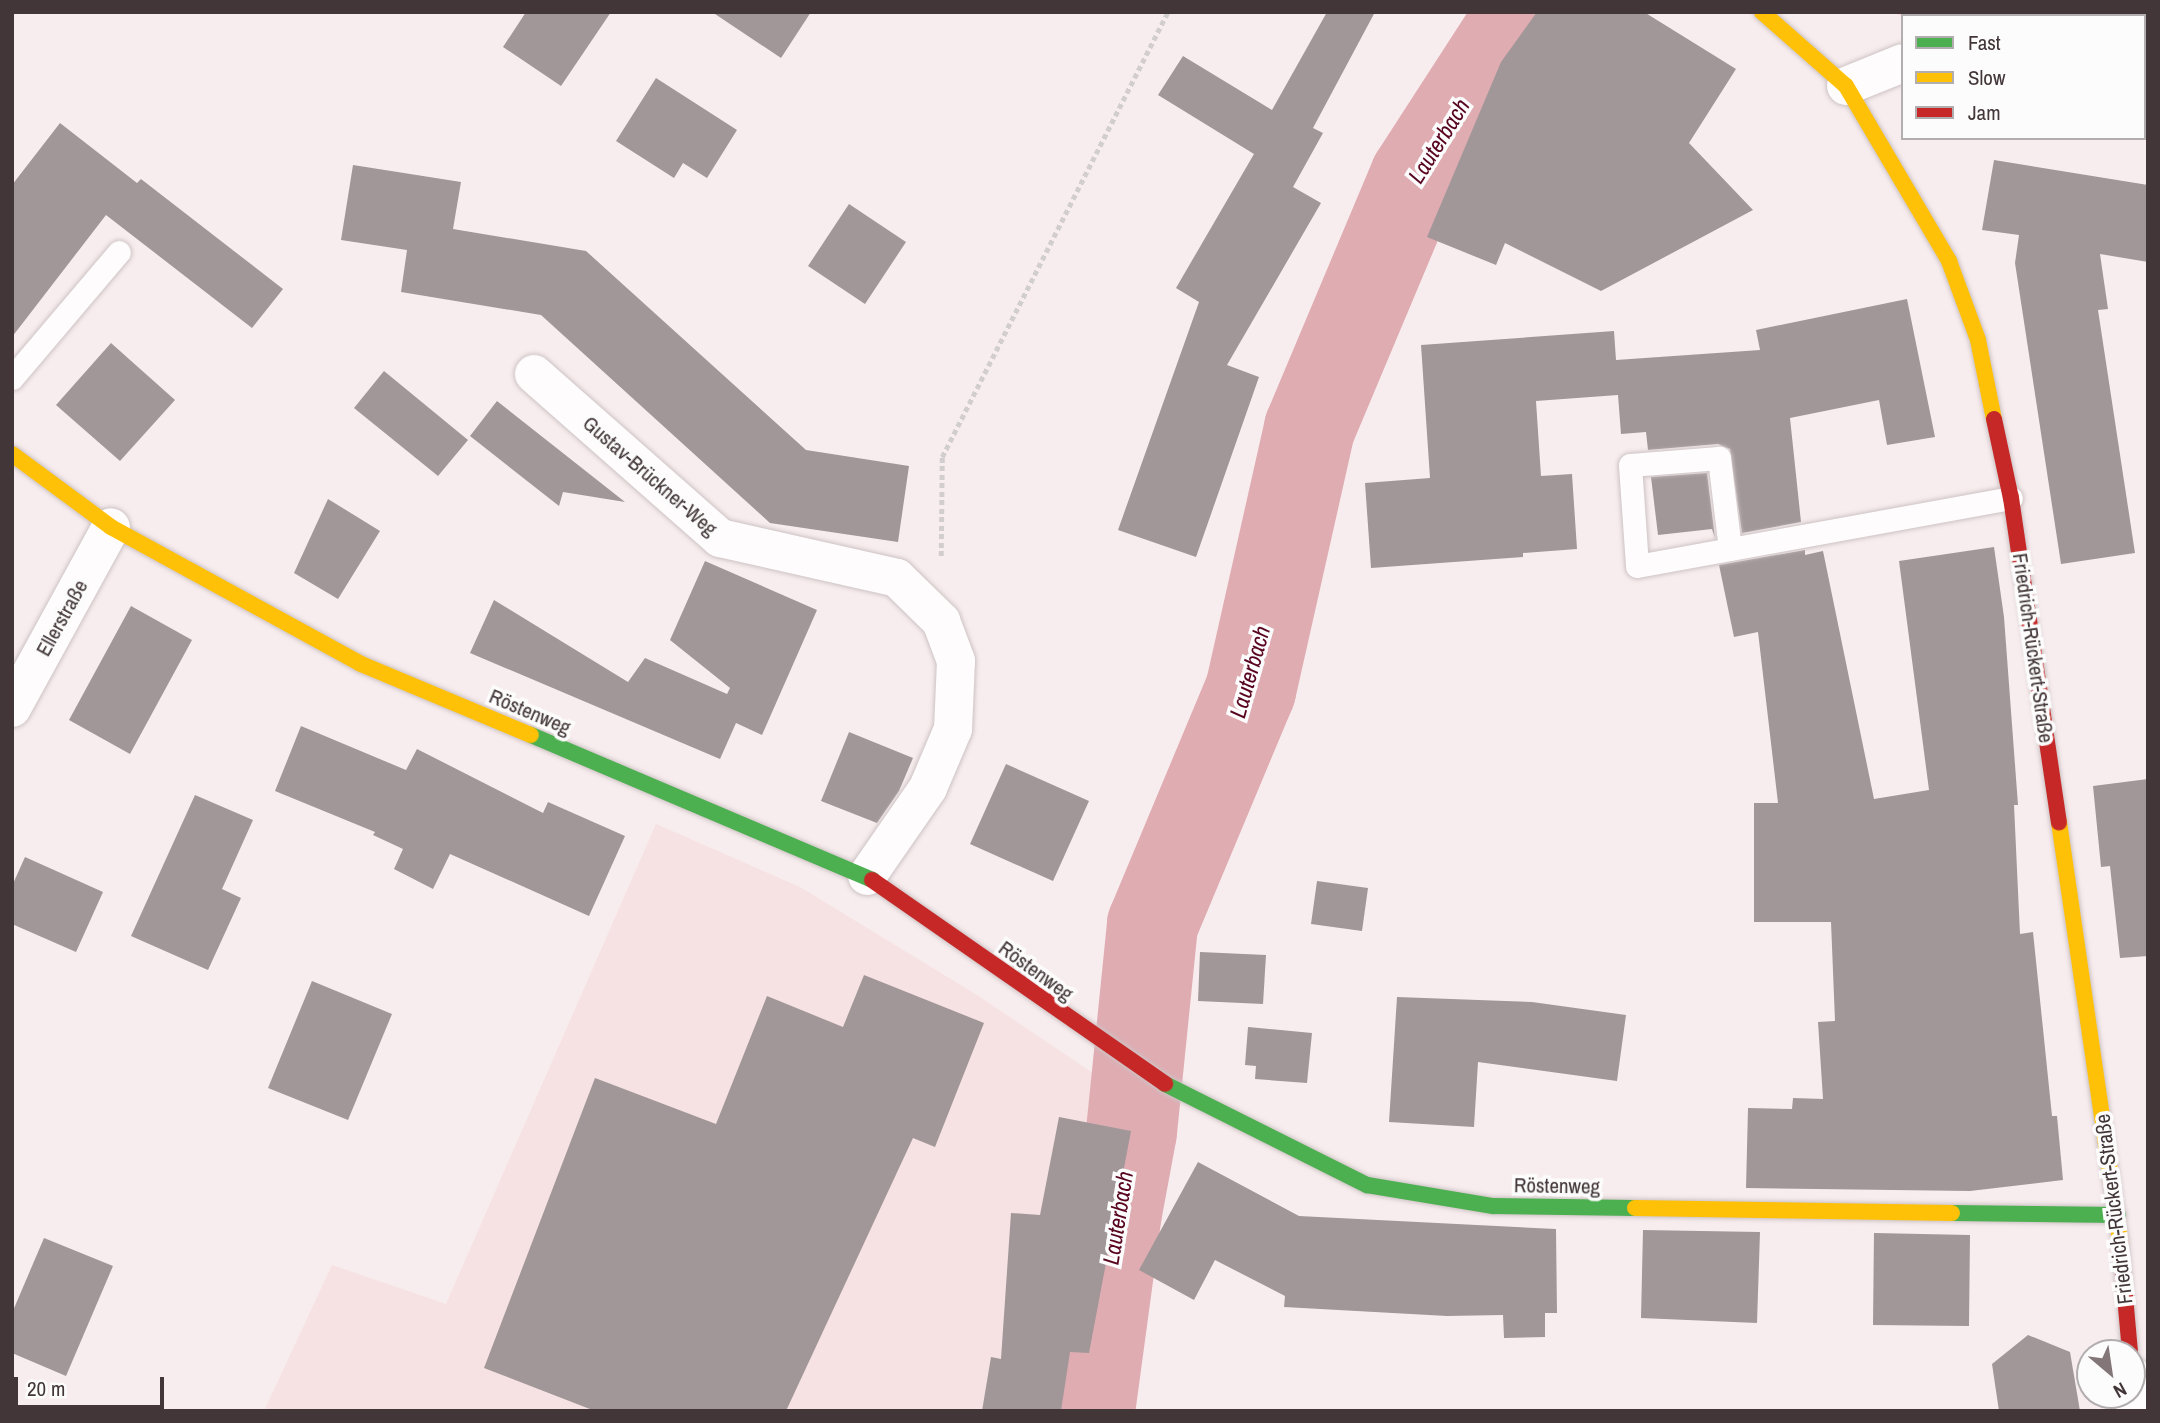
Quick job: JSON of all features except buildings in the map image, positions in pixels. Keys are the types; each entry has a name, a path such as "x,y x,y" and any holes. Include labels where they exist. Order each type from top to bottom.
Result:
{"street":[{"name":"Friedrich-Rückert-Straße","path":"1762,12 1846,86 1949,261 1978,340 2011,498 2118,1215 2129,1339"},
{"path":"1846,86 1901,64"},
{"name":"Gustav-Brückner-Weg","path":"534,373 720,538 897,578 940,621 956,661 953,729 928,788 867,876"},
{"name":"Röstenweg","path":"12,454 111,527 361,664 867,876 1157,1080 1367,1185 1493,1206 2118,1215"},
{"name":"Ellerstraße","path":"12,708 111,527"}],"lane":[{"path":"12,379 119,252"},
{"path":"1730,549 1718,458 1630,465 1637,566 2011,498"}],"path":[{"path":"940,621 942,457 1168,12"}],"shaded area":[{"path":"1893,12 2085,12 1901,14"},
{"path":"656,824 800,887 977,995 1170,1125 1129,1411 264,1411 332,1265 446,1304"}],"waterway":[{"name":"Lauterbach","path":"1089,1411 1116,1212 1131,1131 1152,924 1250,690 1309,428 1415,176 1521,12"}],"traffic: fast":[{"path":"531,735 872,880"},
{"path":"1165,1084 1367,1185 1493,1206 1635,1208"},
{"path":"1952,1213 2118,1215"}],"traffic: slow":[{"path":"1762,12 1846,86 1949,261 1978,340 1994,419"},
{"path":"12,454 111,527 361,664 531,735"},
{"path":"2059,822 2120,1240"},
{"path":"1635,1208 1952,1213"}],"traffic: jam":[{"path":"1994,419 2011,498 2059,822"},
{"path":"872,880 1165,1084"},
{"path":"2120,1240 2129,1339"}]}
